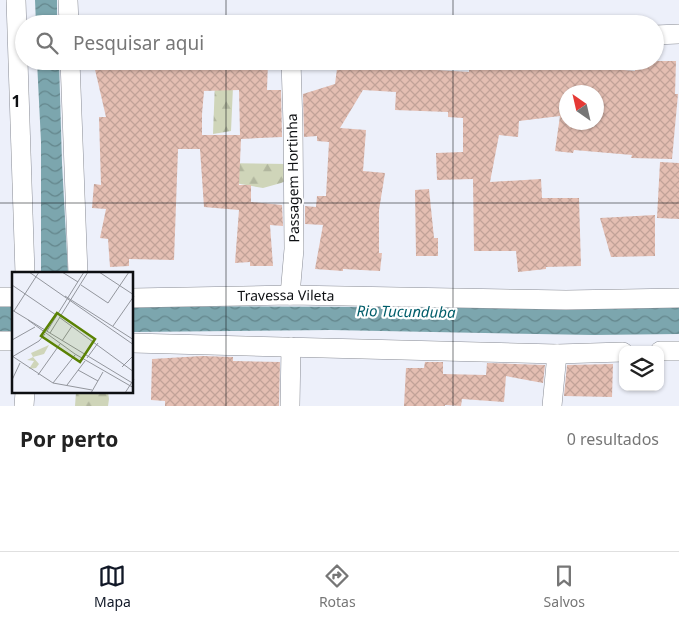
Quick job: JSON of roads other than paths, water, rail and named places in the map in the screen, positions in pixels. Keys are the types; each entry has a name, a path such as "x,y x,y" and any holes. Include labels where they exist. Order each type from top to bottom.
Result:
{"street":[{"path":"16,0 9,29 25,272"},
{"path":"68,0 69,15"},
{"path":"664,35 679,34"},
{"path":"70,70 78,272"},
{"name":"Passagem Hortinha","path":"290,296 294,249 291,70"},
{"name":"Travessa Vileta","path":"134,298 290,296 566,300 679,298"},
{"path":"134,344 557,354 619,352"},
{"path":"290,406 291,347"},
{"path":"664,351 679,350"},
{"path":"552,406 557,354"}],"water":[{"path":"35,0 57,0 57,15 36,15"},
{"path":"37,70 59,70 68,272 41,272 41,142"},
{"path":"0,305 12,305 12,331 0,331"},
{"name":"Rio Tucunduba","path":"134,306 679,308 679,334 593,335 331,330 134,332"}]}
